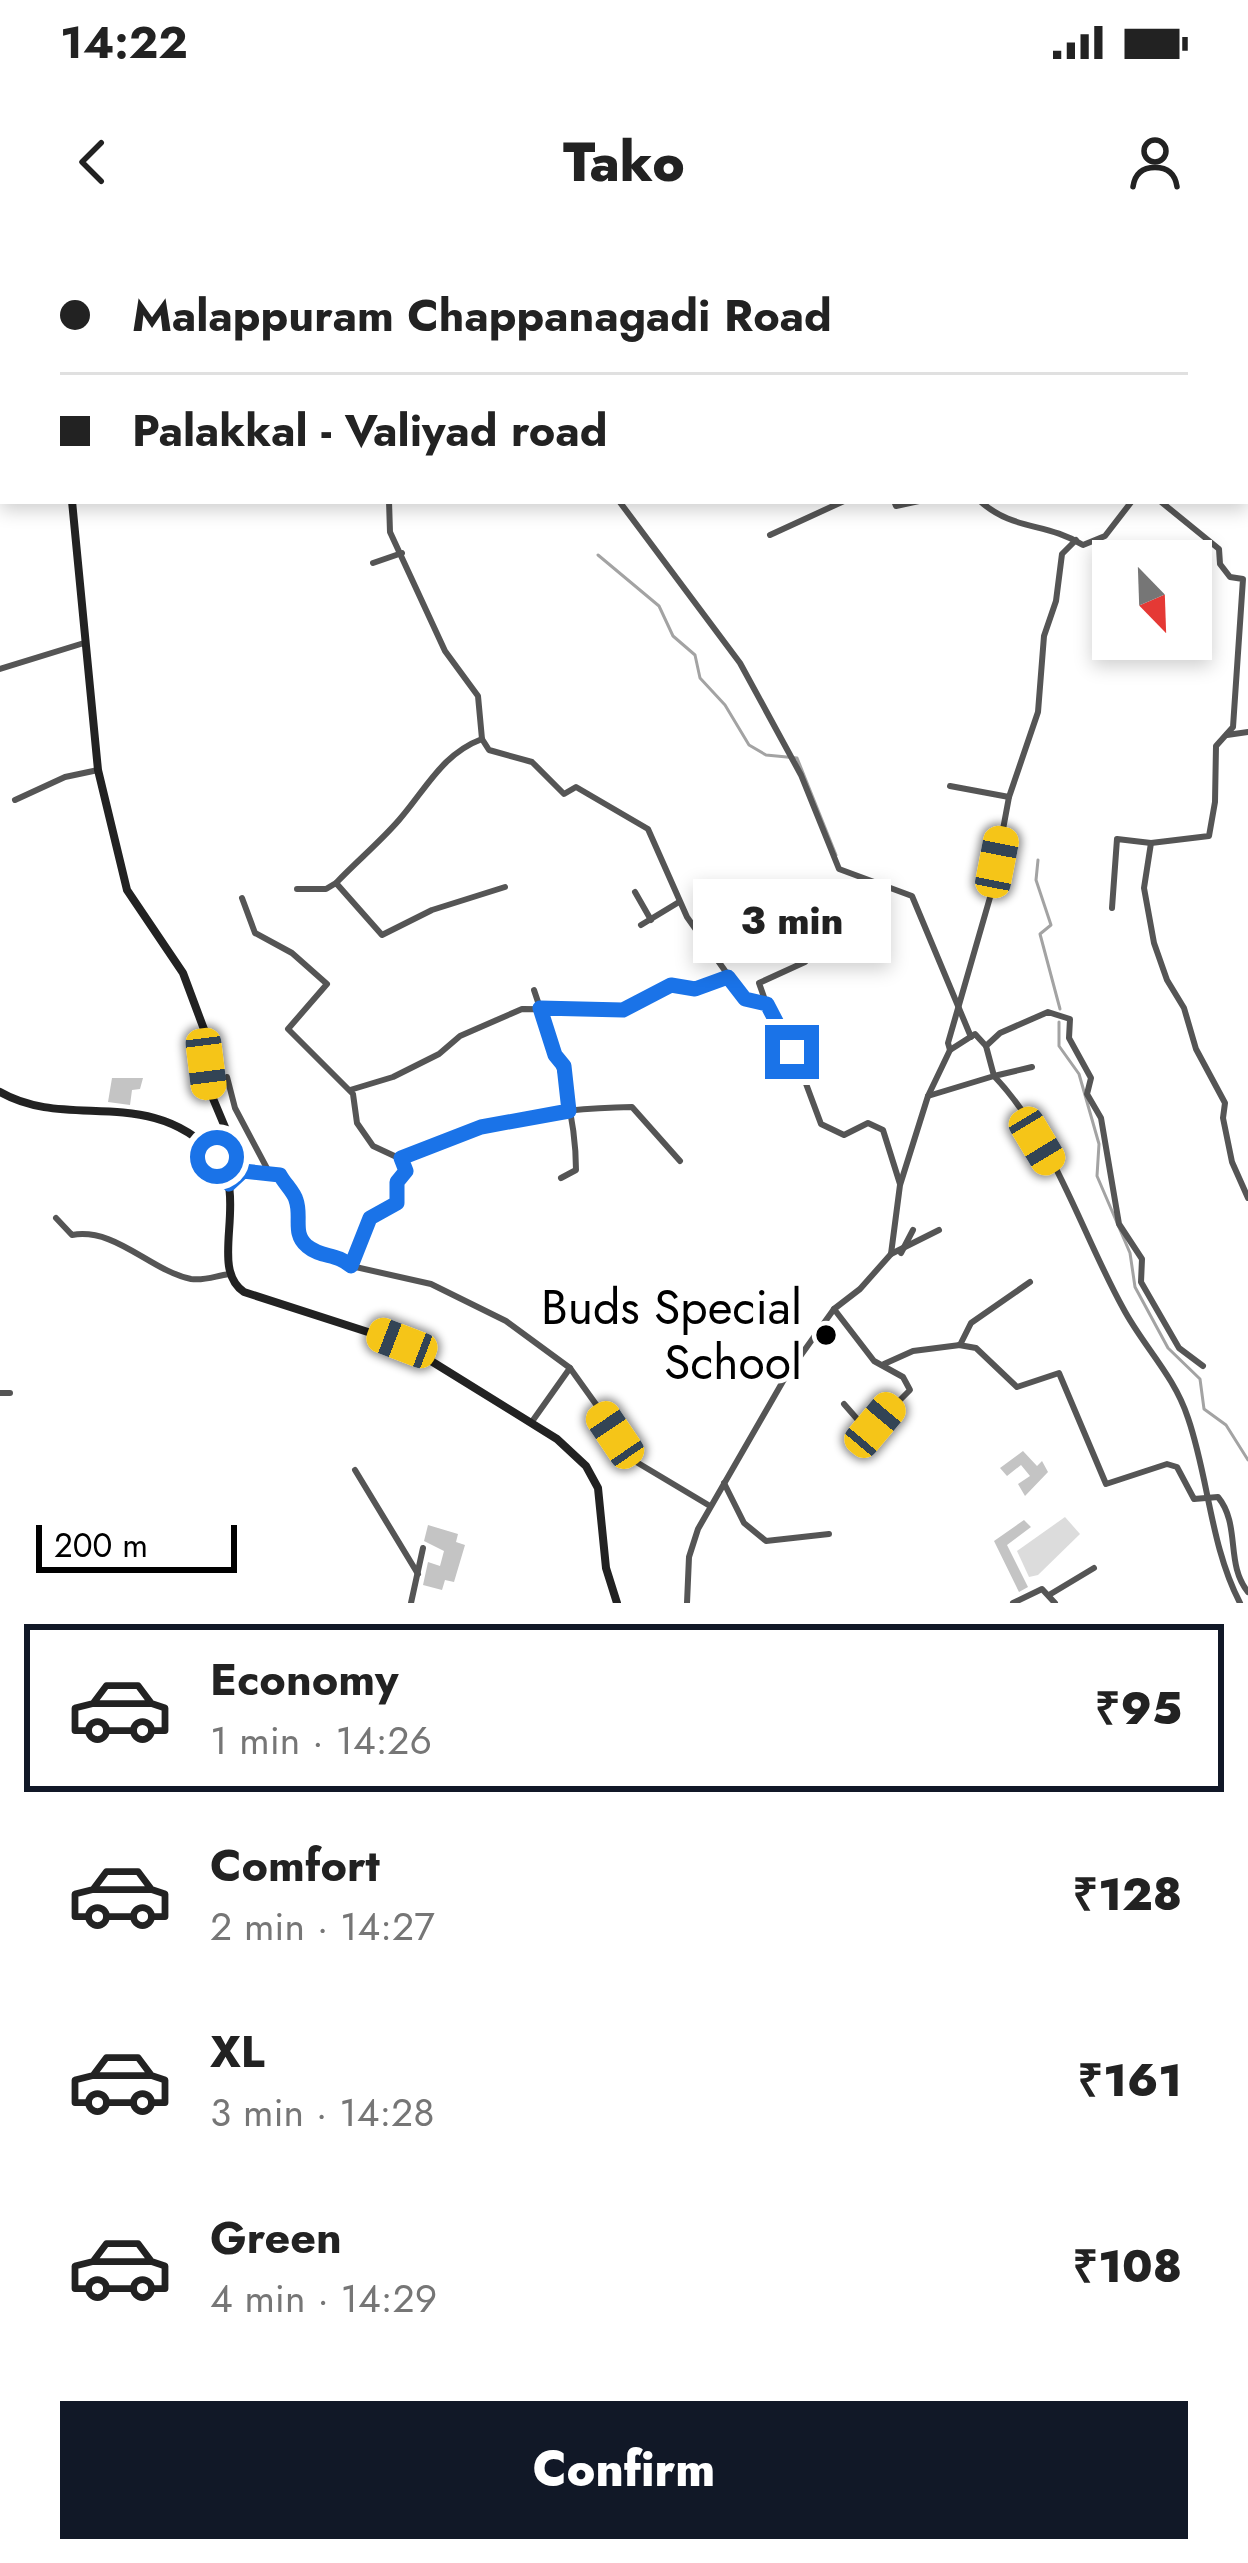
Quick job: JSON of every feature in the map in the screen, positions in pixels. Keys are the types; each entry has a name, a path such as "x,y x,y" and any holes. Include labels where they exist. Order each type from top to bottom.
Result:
{"main road":[{"path":"73,504 98,770 127,890 183,973 205,1032 209,1089 243,1171 229,1184"},
{"path":"0,1092 33,1108 112,1108 164,1122 217,1157 229,1184 229,1274 244,1292 402,1343 557,1439 594,1477 606,1568 616,1603"}],"street":[{"path":"389,504 390,532 445,651 478,696 482,739 489,750 532,762 564,794 576,787 648,829 680,902 728,977 745,999 767,1004"},
{"path":"621,504 740,662 801,775 839,869 912,896 971,1037"},
{"path":"770,535 837,504"},
{"path":"983,504 997,518 1083,544 1105,536 1130,504"},
{"path":"1112,908 1117,839 1151,843 1209,836 1216,746 1233,727 1243,579 1230,577 1220,564 1219,549 1164,504"},
{"path":"896,1253 900,1185 928,1096 950,1050 991,894 1009,797 1038,712 1044,637 1057,601 1062,554 1076,540"},
{"path":"373,563 402,554"},
{"path":"1240,634 1248,627"},
{"path":"0,669 84,644"},
{"path":"1224,735 1248,732"},
{"path":"297,889 326,889 336,883 399,820 434,772 465,746 482,739"},
{"path":"15,800 64,777 98,770"},
{"path":"950,786 1009,797"},
{"path":"1151,843 1144,888 1154,943 1167,980 1184,1008 1196,1049 1226,1103 1223,1118 1232,1162 1248,1198"},
{"path":"336,883 382,935 432,910 505,887"},
{"path":"635,892 651,920"},
{"path":"242,898 255,933 292,952 327,984 288,1029 350,1090 357,1123 373,1147 401,1158 481,1127 569,1111 632,1107 680,1162"},
{"path":"641,925 680,902"},
{"path":"805,962 759,983 767,1004 821,1124 844,1135 868,1123 883,1130 900,1185"},
{"path":"350,1090 392,1077 439,1054 460,1036 522,1009 623,1010 671,985 695,989 728,977"},
{"path":"534,990 555,1055 564,1066 576,1170 561,1178"},
{"path":"986,1046 1000,1033 1048,1012 1070,1019 1069,1038 1090,1078 1087,1094 1101,1118 1119,1224 1142,1259 1141,1282 1179,1348 1203,1366"},
{"path":"950,1050 975,1034 986,1046 994,1076 1013,1096 1057,1175 1124,1312 1169,1373 1189,1419 1206,1497 1240,1603"},
{"path":"792,1052 809,1058 817,1068"},
{"path":"928,1096 1032,1067"},
{"path":"227,1077 235,1108 270,1174"},
{"path":"351,1266 370,1218 397,1203 397,1182 406,1171 401,1158"},
{"path":"243,1171 280,1175 296,1198 297,1225 305,1245 322,1255 343,1258 351,1266 431,1284 475,1304 570,1368 638,1463 710,1506"},
{"path":"56,1218 72,1235 92,1234 181,1276 208,1280 229,1274"},
{"path":"687,1603 689,1557 710,1506 785,1376 834,1309 896,1253 913,1230"},
{"path":"896,1253 939,1230"},
{"path":"962,1345 971,1323 1030,1282"},
{"path":"860,1289 870,1298"},
{"path":"834,1309 874,1361 903,1377 910,1390 875,1425 866,1428 844,1404"},
{"path":"884,1364 913,1351 962,1345 976,1348 1016,1387 1059,1373 1106,1484 1167,1464 1178,1467 1194,1499 1219,1497 1227,1510 1236,1575 1248,1592"},
{"path":"531,1423 570,1368"},
{"path":"355,1470 418,1574"},
{"path":"724,1483 744,1523 766,1541 829,1534"},
{"path":"411,1603 423,1548"},
{"path":"1049,1595 1094,1568"},
{"path":"1013,1603 1042,1589 1054,1603"}],"shaded area":[{"path":"1065,1517 1080,1534 1038,1575 1029,1577 1017,1551"}],"building":[{"path":"112,1078 143,1078 140,1089 132,1090 130,1105 108,1102"},
{"path":"1023,1451 1037,1466 1042,1461 1048,1472 1025,1496 1018,1484 1030,1476 1021,1465 1007,1476 1000,1468"},
{"path":"1024,1520 1031,1527 1007,1545 1028,1587 1019,1592 994,1541"},
{"path":"428,1525 458,1534 456,1542 465,1545 454,1582 445,1580 442,1590 423,1585 428,1562 440,1566 444,1551 424,1541"}],"waterway":[{"path":"598,555 659,606 673,636 695,655 700,678 725,705 749,745 766,755 797,758 836,855"},
{"path":"1038,860 1036,880 1051,925 1040,934 1060,1009"},
{"path":"1059,1022 1059,1046 1079,1074 1099,1144 1097,1176 1130,1253 1135,1287 1168,1348 1200,1379 1204,1409 1226,1425 1248,1460"}],"place":[{"name":"Buds Special School","path":"826,1335"}],"route":[{"path":"217,1157 229,1184 243,1171 280,1175 296,1198 297,1225 305,1245 322,1255 343,1258 351,1266 370,1218 397,1203 397,1182 406,1171 401,1158 481,1127 569,1111 564,1066 555,1055 540,1008 623,1010 671,985 695,989 728,977 745,999 767,1004 792,1052"}]}
